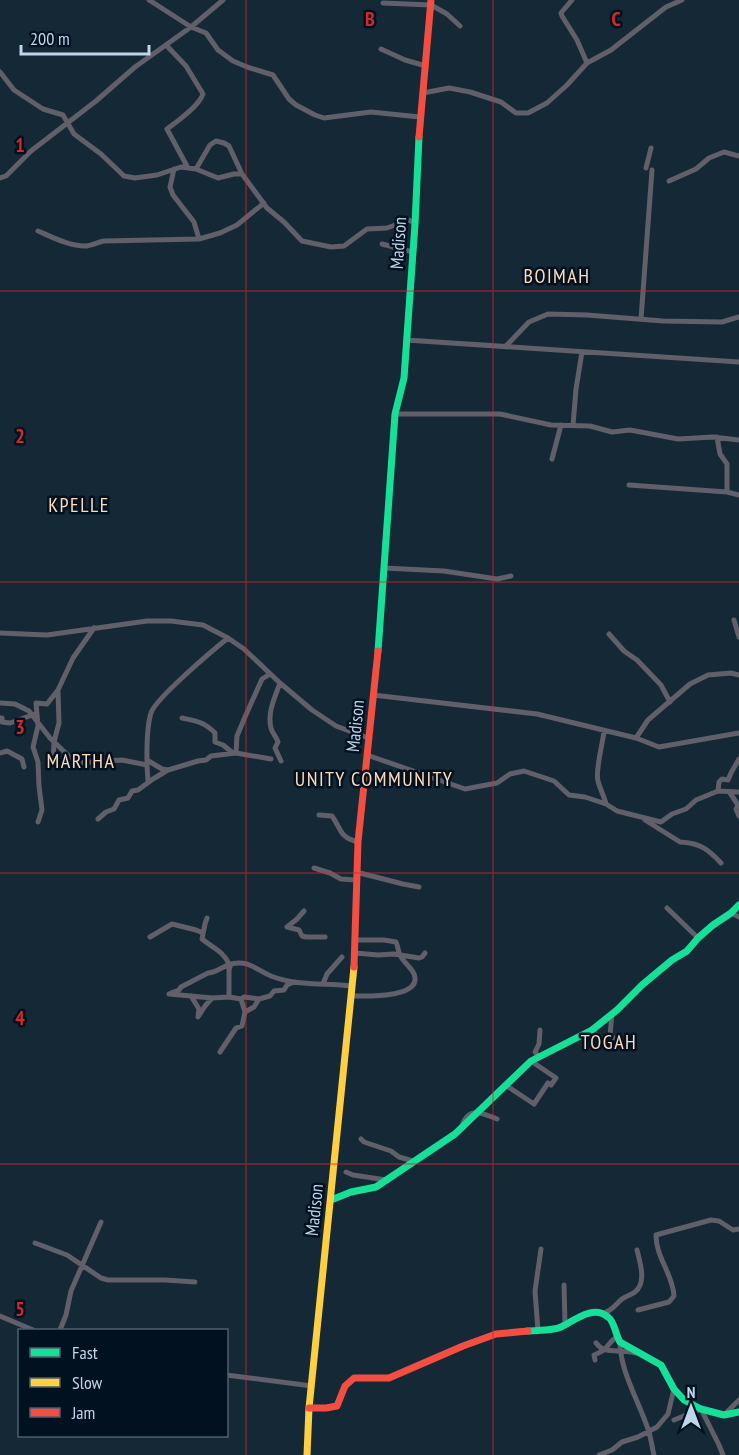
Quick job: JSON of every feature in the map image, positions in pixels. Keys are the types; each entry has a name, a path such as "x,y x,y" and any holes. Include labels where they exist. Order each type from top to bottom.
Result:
{"street":[{"path":"149,0 190,27 207,33 218,50 233,61 273,75 289,99 296,105 324,118 371,112 420,117"},
{"path":"0,178 6,176 31,151 96,101 135,67 223,0"},
{"path":"572,0 561,16 577,40 587,63"},
{"path":"423,93 449,88 501,102 516,113 528,113 547,103 587,63 611,50 666,7 682,0"},
{"path":"383,3 431,3 460,26"},
{"name":"Madison","path":"307,1455 321,1278 331,1200 355,953 358,842 381,624 395,414 404,378 420,117 431,3"},
{"path":"166,45 186,66 203,94 202,99 193,108 167,129 188,168"},
{"path":"381,49 405,60 426,66"},
{"path":"0,72 14,90 43,109 63,115 74,134 101,154 124,176 135,178 156,175 181,167 196,169 218,178 242,174"},
{"path":"196,169 210,145 216,141 229,146 242,174 267,208 284,222 302,242 331,247 344,246 370,229 387,228 408,220 415,224"},
{"path":"641,319 651,148"},
{"path":"669,182 696,169 709,158 724,152 739,156"},
{"path":"174,169 170,187 194,222 199,239"},
{"path":"38,231 63,242 87,246 104,241 199,239 237,225 264,204"},
{"path":"382,244 413,252"},
{"path":"505,347 529,322 548,314 722,322 739,317"},
{"path":"406,340 739,362"},
{"path":"573,425 582,352"},
{"path":"395,414 500,414 551,425 590,426 612,432 630,430 678,439 717,437 739,440"},
{"path":"552,459 561,425"},
{"path":"717,437 720,454 727,464 727,492"},
{"path":"629,485 727,492 739,495"},
{"path":"384,568 444,571 497,579 511,576"},
{"path":"734,620 739,637"},
{"path":"0,633 47,635 147,621 203,625 244,649 312,710 336,726 368,738"},
{"path":"34,714 36,703 47,704 58,690 74,658 94,628"},
{"path":"609,634 661,685 670,702"},
{"path":"148,782 148,728 151,711 187,674 228,638"},
{"path":"636,738 648,720 690,684 708,675 731,673 739,675"},
{"path":"234,753 237,736 255,692 262,678 270,674"},
{"path":"280,683 274,697 270,720 272,731 278,742 275,748 281,761"},
{"path":"53,762 54,742 59,723 58,690"},
{"path":"373,695 537,714 636,738 658,747 739,733"},
{"path":"0,703 15,704 34,714 38,723 54,742 76,762 122,760 147,763 168,770"},
{"path":"0,718 2,722 10,723 34,714"},
{"path":"182,718 208,726 215,733 215,742 224,745 234,753"},
{"path":"38,723 33,747 38,762 42,810 38,822"},
{"path":"604,730 597,780 606,804"},
{"path":"0,753 7,751 22,759 24,767"},
{"path":"98,819 114,809 119,800 128,798 132,791 138,790 168,770 206,760 211,756 234,753 271,759"},
{"path":"367,755 465,789 496,783 510,774 524,771 555,781 569,795 585,797 606,804 617,812 661,822 672,814 686,809 696,800 718,792 739,792"},
{"path":"718,792 719,782 730,778 730,773 739,759"},
{"path":"730,793 738,805 736,809 739,816"},
{"path":"319,815 332,816 343,835 358,842"},
{"path":"641,817 681,842 708,849 721,863"},
{"path":"314,868 340,879 356,880"},
{"path":"356,872 419,886"},
{"path":"331,1200 351,1192 376,1187 455,1134 531,1061 591,1030 739,905"},
{"path":"667,908 698,938"},
{"path":"304,911 287,927 299,930 300,934 306,937 325,937"},
{"path":"731,913 739,917"},
{"path":"207,918 202,939 220,951 230,964 229,997"},
{"path":"150,937 172,924 203,933"},
{"path":"351,996 386,996 410,988 415,978 399,954 398,944 395,941 356,940"},
{"path":"355,953 399,954 419,958 425,953"},
{"path":"323,984 327,974 342,957"},
{"path":"296,981 287,985 284,990 274,991 270,996 259,999 169,994 208,972 243,962 273,977 296,981 308,984 331,983 351,986"},
{"path":"191,996 199,1009 198,1017 212,998"},
{"path":"220,1052 236,1028 242,1026 245,1012 241,999"},
{"path":"245,1012 254,1007 259,999"},
{"path":"591,1030 608,1047 617,1041 610,1035 612,1014"},
{"path":"539,1057 536,1052 540,1030"},
{"path":"507,1086 534,1104 548,1083 551,1085 556,1078 531,1061"},
{"path":"479,1112 497,1119"},
{"path":"361,1139 413,1161"},
{"path":"345,1172 386,1180"},
{"path":"638,1310 669,1302 674,1296 674,1287 659,1256 656,1235 711,1220 719,1221 733,1230 739,1229"},
{"path":"60,1329 71,1291 101,1222"},
{"path":"35,1243 67,1255 101,1278 108,1280 195,1282"},
{"path":"538,1330 535,1291 541,1249"},
{"path":"602,1314 608,1312 625,1296 637,1290 642,1280 637,1250"},
{"path":"564,1284 565,1324"},
{"path":"309,1408 337,1406 345,1386 354,1378 389,1378 496,1334 559,1328 589,1313 602,1314 608,1316 613,1323 632,1391 648,1431 654,1455"},
{"path":"0,1316 31,1329"},
{"path":"595,1360 596,1353 604,1350 613,1339 618,1340 661,1365 674,1389 684,1400 701,1409 724,1415 739,1412"},
{"path":"596,1343 609,1352 638,1353"},
{"path":"228,1376 312,1386"},
{"path":"599,1455 657,1427 668,1414 674,1389"},
{"path":"724,1415 739,1400"},
{"path":"674,1420 701,1409"},
{"path":"701,1409 723,1455"}],"traffic: fast":[{"path":"378,651 395,414 404,378 419,137"},
{"path":"331,1200 351,1192 376,1187 455,1134 531,1061 592,1030 617,1010 642,985 672,960 687,951 698,938 739,905"},
{"path":"528,1331 549,1330 561,1327 590,1313 602,1313 612,1322 620,1342 661,1365 674,1389 684,1400 701,1409 724,1415 739,1412"}],"traffic: slow":[{"path":"307,1455 309,1408 354,967"}],"traffic: jam":[{"path":"419,137 431,0"},
{"path":"354,967 358,842 378,651"},
{"path":"309,1408 337,1406 345,1386 354,1378 389,1378 496,1334 528,1331"}],"district":[{"name":"BOIMAH","path":"557,276"},
{"name":"KPELLE","path":"79,505"},
{"name":"MARTHA","path":"81,761"},
{"name":"UNITY COMMUNITY","path":"374,779"},
{"name":"TOGAH","path":"609,1042"}]}
